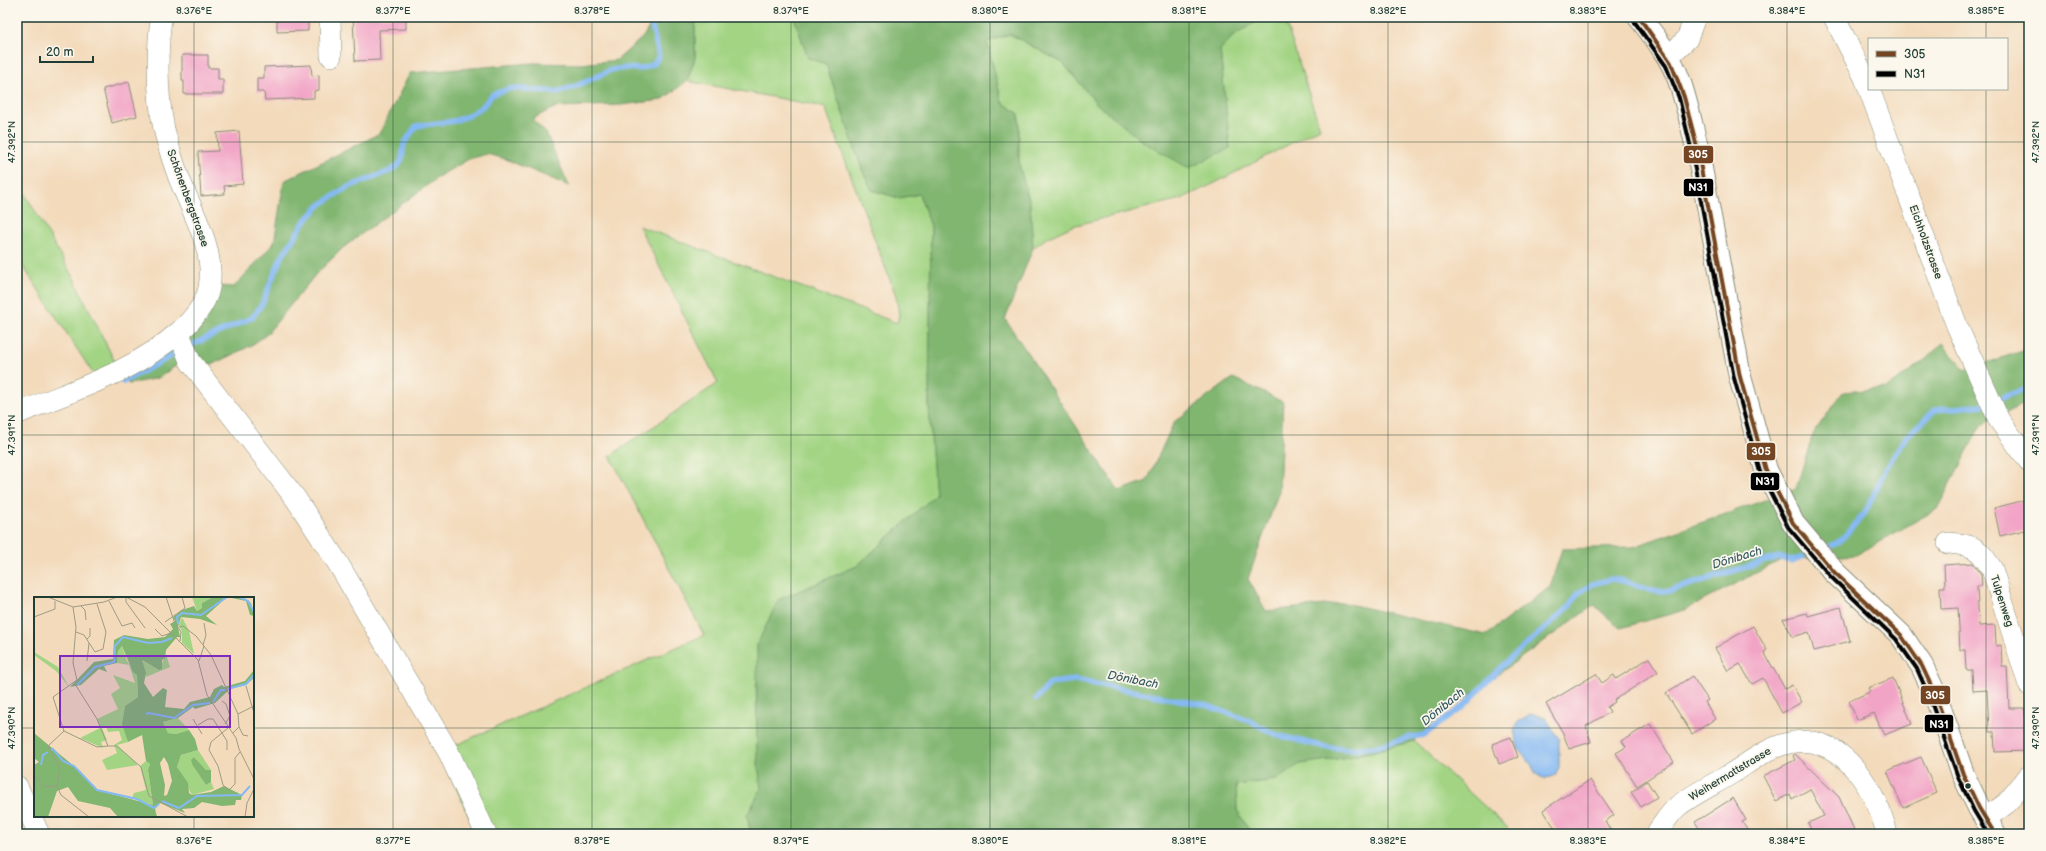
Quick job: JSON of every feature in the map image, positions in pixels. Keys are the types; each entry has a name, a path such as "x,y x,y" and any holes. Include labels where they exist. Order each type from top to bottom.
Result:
{"street":[{"name":"Schönenbergstrasse","path":"17,414 118,372 179,333 193,317 204,300 209,288 210,275 208,252 179,177 164,129 158,81 160,17"},
{"path":"330,17 331,56"},
{"path":"1639,17 1668,57 1679,79 1697,146 1740,377 1766,470 1793,523 1834,572 1902,635 1922,666 1935,694 1963,774 1990,826 2029,776"},
{"path":"1668,57 1687,39 1695,17"},
{"name":"Eichholzstrasse","path":"1834,17 1868,86"},
{"name":"Eichholzstrasse","path":"1869,90 1957,326 1999,420 2029,461"},
{"path":"179,333 190,361 296,499 339,565 449,753 486,834"},
{"name":"Tulpenweg","path":"1948,543 1968,544 1982,554 1992,569 2029,685"},
{"name":"Weihermattstrasse","path":"1659,834 1658,831 1677,807 1773,748 1794,742 1816,742 1839,754 1860,774 1874,800 1887,834"},
{"path":"17,786 39,834"}],"green space":[{"path":"655,17 697,17 695,26 695,58 687,81 662,100 621,105 556,107 532,119 546,133 569,186 505,159 487,154 469,159 441,175 344,247 316,274 266,335 250,346 213,364 205,364 193,354 158,378 129,384 124,380 216,286 234,287 274,243 284,181 379,134 410,73 533,63 581,64 617,60 643,37"},
{"path":"697,17 794,17 808,58 826,64 863,172 872,190 899,198 919,194 931,226 929,406 935,495 857,566 778,601 756,685 757,752 761,789 747,816 751,834 477,834 440,752 704,635 610,456 718,383 639,226 897,323 899,315 896,296 825,107 687,81 695,58 695,26"},
{"path":"794,17 1263,17 1232,37 1220,50 1230,148 1189,168 1143,142 1098,105 1063,63 1010,34 987,42 1002,102 1019,114 1019,165 1030,203 1033,248 1005,319 1119,491 1147,481 1174,422 1233,378 1283,402 1279,491 1248,579 1266,611 1344,603 1486,635 1550,587 1562,549 1633,547 1796,489 1813,434 1843,392 1887,388 1926,359 1943,343 1964,370 2029,349 2029,401 1981,425 1937,509 1856,555 1781,560 1685,610 1620,628 1594,605 1440,716 1414,741 1349,757 1300,764 1276,780 1236,785 1237,810 1251,834 751,834 747,816 761,789 757,752 757,645 778,600 857,566 935,495 929,406 931,226 919,194 899,198 872,190 863,172 826,64 808,58"},
{"path":"1263,17 1284,17 1320,128 1215,183 1181,199 1072,226 1045,239 1033,248 1030,203 1019,165 1019,114 1002,103 987,42 1010,34 1063,63 1098,105 1230,148 1220,50 1232,37"},
{"path":"17,180 73,277 116,364 94,375 17,257"},
{"path":"1414,741 1508,828 1503,834 1251,834 1237,810 1236,785 1276,780 1299,764 1349,757"}],"water":[{"path":"1530,714 1545,717 1559,739 1559,767 1555,775 1545,779 1536,774 1531,764 1518,748 1514,730 1518,722"}],"building":[{"path":"277,17 308,17 308,31 277,32"},
{"path":"353,17 406,17 406,29 379,30 380,60 355,61"},
{"path":"182,55 208,55 208,68 218,68 218,79 223,79 223,94 184,94 184,81 182,81"},
{"path":"311,65 312,76 319,75 319,90 314,91 314,98 265,100 264,92 257,92 257,78 264,78 264,67"},
{"path":"129,82 137,116 112,123 103,89"},
{"path":"239,131 243,184 224,186 225,194 201,196 198,152 218,151 217,133"},
{"path":"2029,499 2029,529 2000,536 1994,508"},
{"path":"1973,563 1981,574 1982,586 1977,586 1979,626 1995,625 1996,646 2001,645 2002,666 2007,666 2009,708 2025,708 2026,728 2029,728 2029,751 1995,752 1994,732 1989,732 1987,690 1973,691 1972,670 1966,670 1965,650 1960,650 1958,608 1941,609 1940,587 1945,587 1944,565"},
{"path":"1841,607 1850,641 1814,651 1809,632 1793,637 1783,619 1807,613 1808,616"},
{"path":"1753,626 1767,650 1764,652 1785,689 1792,685 1802,702 1782,713 1763,678 1752,684 1740,664 1728,671 1715,648"},
{"path":"1649,658 1658,672 1614,700 1615,702 1607,707 1610,712 1586,726 1591,742 1569,749 1563,733 1546,704 1596,674 1602,683 1614,675 1616,679"},
{"path":"1692,676 1708,700 1705,702 1715,719 1692,734 1666,693"},
{"path":"1893,678 1912,724 1884,735 1874,713 1857,720 1849,701 1870,692 1868,688"},
{"path":"1650,724 1674,762 1637,786 1616,753 1626,747 1622,741"},
{"path":"1511,737 1518,757 1499,764 1492,744"},
{"path":"1795,754 1839,797 1856,834 1813,834 1808,823 1824,816 1810,789 1792,799 1790,794 1776,801 1763,776 1795,760 1793,756"},
{"path":"1921,757 1937,793 1903,808 1887,771"},
{"path":"1590,780 1614,815 1605,821 1613,834 1559,834 1543,810"},
{"path":"1647,781 1657,797 1641,807 1631,792"},
{"path":"1733,798 1746,820 1742,822 1750,834 1703,834 1695,822"}],"waterway":[{"path":"194,344 253,317 262,304 280,260 304,222 320,205 346,188 390,171 399,165 402,159 404,144 416,126 454,121 468,116 482,107 493,94 512,88 557,92 574,87 611,70 626,68 641,69 654,64 659,56 652,26 654,17"},
{"path":"123,382 177,353"},
{"name":"Dönibach","path":"1996,400 2029,387"},
{"name":"Dönibach","path":"1829,547 1840,541 1865,513 1886,468 1906,437 1935,410 1984,405"},
{"name":"Dönibach","path":"1036,699 1051,683 1075,680 1205,705 1248,720 1276,735 1325,747 1348,749 1374,747 1424,735 1464,706 1501,667 1569,607 1577,594 1593,584 1611,579 1623,581 1653,591 1669,591 1778,557 1791,561 1803,557"}],"transit line":[{"name":"305","path":"1639,17 1671,63 1684,97 1697,147 1740,377 1766,470 1793,523 1834,572 1901,635 1922,666 1935,694 1963,774 1979,808 1995,834"},
{"name":"N31","path":"1634,21 1666,66 1679,98 1691,148 1734,378 1760,472 1788,527 1830,576 1896,639 1917,669 1929,696 1958,777 1974,811 1988,834"}]}
